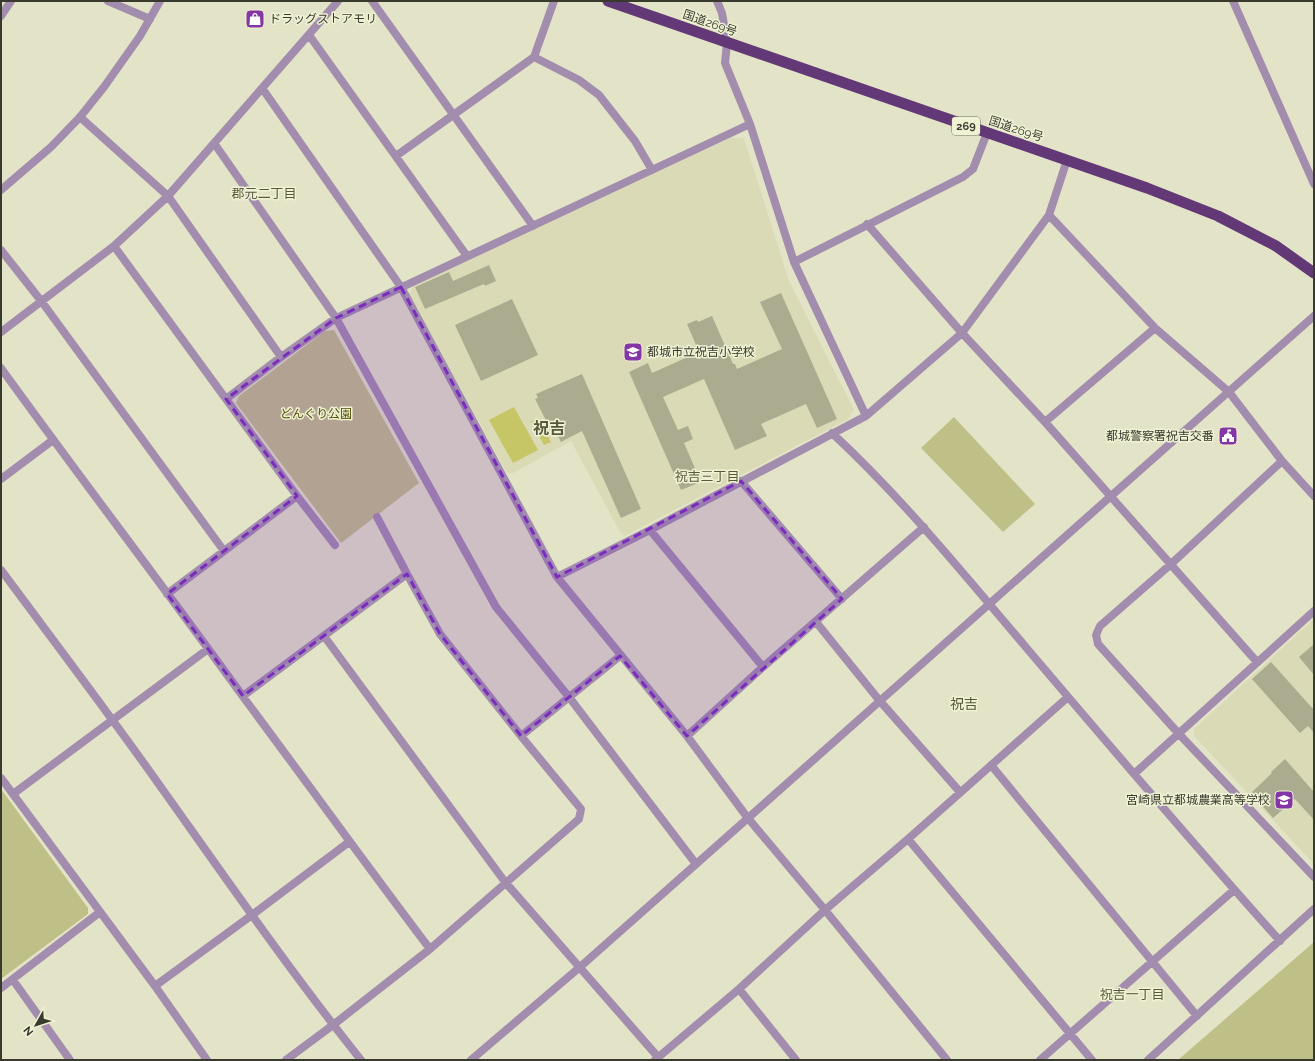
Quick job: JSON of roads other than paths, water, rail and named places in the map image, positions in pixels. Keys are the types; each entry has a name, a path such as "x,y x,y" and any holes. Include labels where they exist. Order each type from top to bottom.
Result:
{"highway":[{"name":"国道269号","path":"608,1 1147,188 1218,216 1276,246 1314,273"}],"street":[{"path":"1,16 11,1"},
{"path":"108,1 150,19"},
{"path":"1,190 51,147 80,117 126,56 160,1"},
{"path":"1,332 114,246 168,196 338,1"},
{"path":"372,1 533,226"},
{"path":"396,156 534,57 554,1"},
{"path":"717,1 722,13 727,43 725,63 750,124 794,262 866,416"},
{"path":"1233,1 1314,184"},
{"path":"309,35 467,256"},
{"path":"534,57 579,80 599,95 635,141 652,170"},
{"path":"262,88 401,287 557,577 620,656 687,736 748,817 947,1060"},
{"path":"80,117 168,196 280,357"},
{"path":"226,399 280,357 336,318 750,124"},
{"path":"794,262 963,177 973,169 987,133"},
{"path":"214,143 336,318 496,607 569,697 696,864"},
{"path":"557,577 650,530 866,416 962,333 1049,215 1067,160"},
{"path":"1049,215 1155,328 1229,392 1282,461 1314,496"},
{"path":"867,224 962,333 1045,422 1257,662"},
{"path":"114,246 297,496 335,545"},
{"path":"1,250 42,302 224,551"},
{"path":"471,1060 580,967 879,700 1314,316"},
{"path":"1045,422 1155,328"},
{"path":"1,368 349,842 430,949"},
{"path":"832,433 924,527 1134,774 1280,941"},
{"path":"1,479 53,440"},
{"path":"1282,461 1170,565 1100,626 1096,635 1098,644 1179,734 1314,877"},
{"path":"741,481 842,598"},
{"path":"167,594 297,496"},
{"path":"286,1060 430,949 579,819 581,809 440,634 406,574 377,517"},
{"path":"687,736 763,667 924,527"},
{"path":"650,530 763,667"},
{"path":"1,570 112,720 252,916 333,1025 361,1060"},
{"path":"243,696 406,574"},
{"path":"1134,774 1314,611"},
{"path":"816,622 879,700 960,792"},
{"path":"324,636 505,882 580,967 656,1059 739,989 825,910 908,839 1068,697"},
{"path":"13,794 208,649"},
{"path":"521,736 620,656"},
{"path":"991,765 1197,1016"},
{"path":"1,778 155,986 207,1060"},
{"path":"908,839 1092,1060"},
{"path":"155,986 252,916 349,842"},
{"path":"1040,1060 1234,890"},
{"path":"1148,1060 1314,909"},
{"path":"1,988 100,912"},
{"path":"13,980 70,1060"},
{"path":"739,989 796,1060"}],"place":[{"name":"ドラッグストアモリ","path":"255,19"},
{"name":"都城市立祝吉小学校","path":"633,352"},
{"name":"都城警察署祝吉交番","path":"1228,436"},
{"name":"宮崎県立都城農業高等学校","path":"1284,800"}],"district":[{"name":"郡元二丁目","path":"264,193"},
{"name":"祝吉","path":"549,428"},
{"name":"祝吉三丁目","path":"707,476"},
{"name":"祝吉","path":"964,704"},
{"name":"祝吉一丁目","path":"1132,994"}],"park label":[{"name":"どんぐり公園","path":"316,414"}]}
